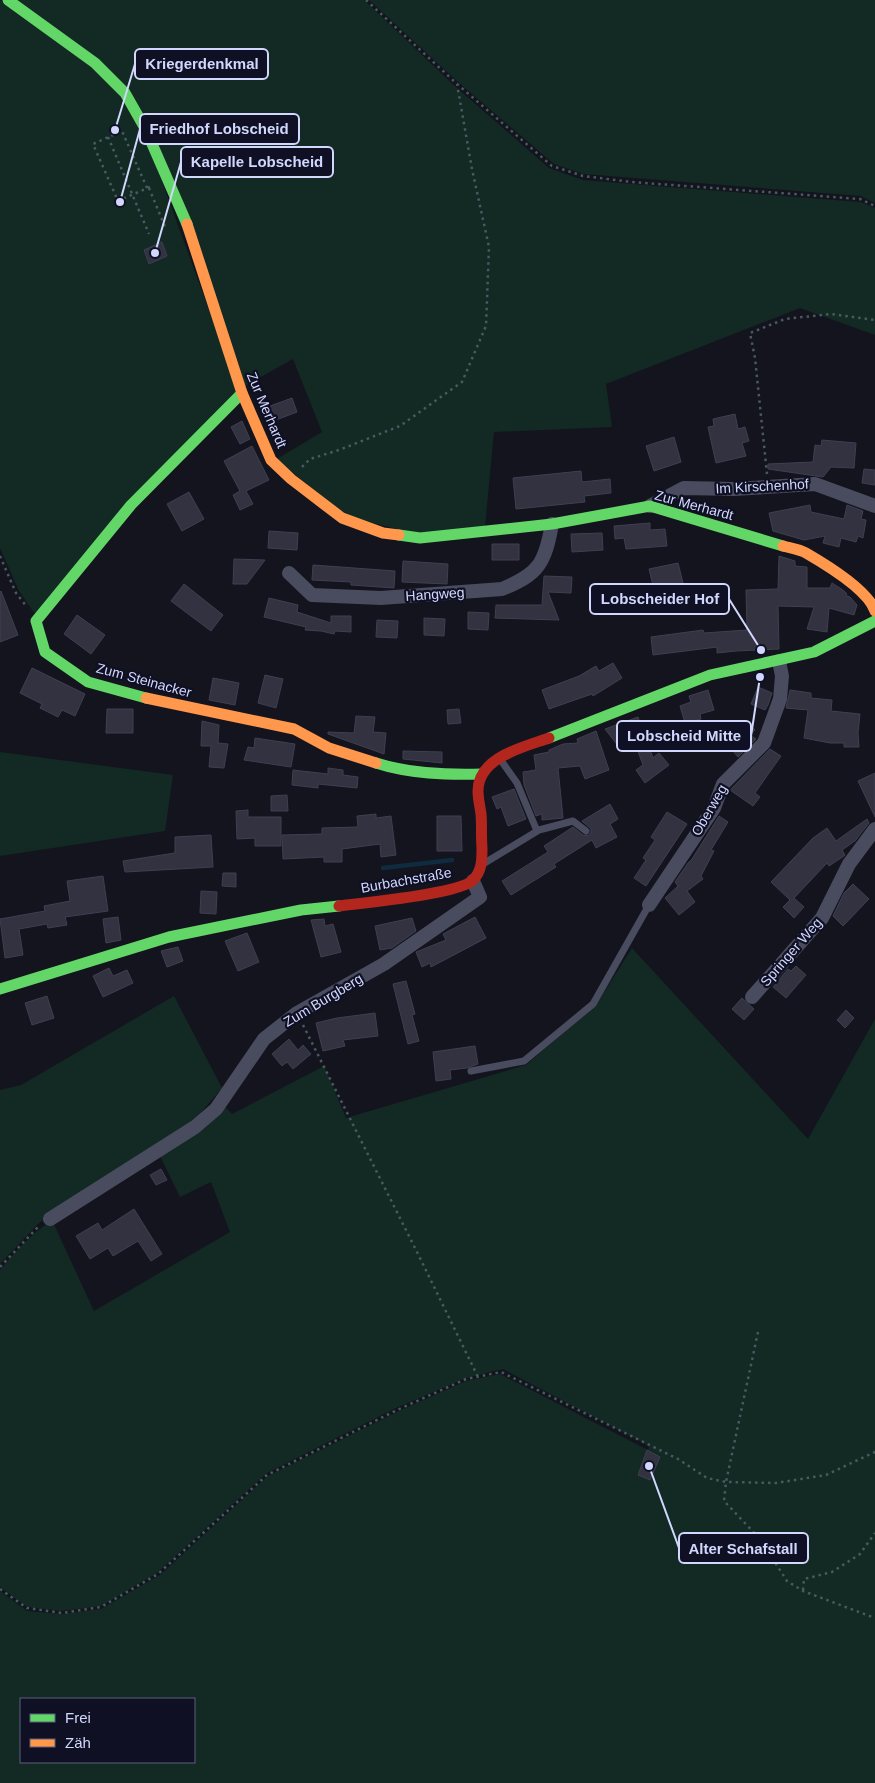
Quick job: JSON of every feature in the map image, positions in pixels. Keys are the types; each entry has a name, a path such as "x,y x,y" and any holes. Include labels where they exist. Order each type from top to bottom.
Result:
{"street":[{"name":"Zur Merhardt","path":"8,0 95,63 125,93 146,130 183,213 242,393 272,460 291,479 342,518 383,533 420,538 552,524 650,506 804,552 850,581 873,605 875,611"},
{"path":"36,621 131,505 242,393"},
{"name":"Im Kirschenhof","path":"650,506 684,488 734,489 815,484 875,506"},
{"name":"Hangweg","path":"289,573 312,595 381,598 502,589 518,583 536,570 548,546 552,524"},
{"name":"Zum Steinacker","path":"36,621 45,652 88,682 138,696 294,729 329,748 394,769 448,775 482,774"},
{"path":"482,865 481,816 478,790 482,774 499,758 710,675 814,652 875,621"},
{"name":"Oberweg","path":"649,906 714,808 723,784 764,743 780,699 782,676 780,661"},
{"name":"Springer Weg","path":"752,997 822,918 849,864 875,829"},
{"name":"Burbachstraße","path":"0,989 169,936 301,910 404,898 456,888 473,880 482,865"},
{"name":"Zum Burgberg","path":"50,1219 195,1127 216,1109 264,1039 297,1013 384,964 480,897 473,880"}],"lane":[{"path":"499,758 517,783 537,832"},
{"path":"482,865 537,832 573,821 586,832"},
{"path":"471,1071 524,1060 593,1004 649,906"}],"path":[{"path":"366,0 456,83 552,166 582,176 632,182 860,199 875,206"},
{"path":"291,479 310,459 340,450 400,426 462,382 486,326 489,247 456,83"},
{"path":"158,184 148,188 132,194 118,201 94,144 122,131 148,188 165,227"},
{"path":"108,137 149,234"},
{"path":"768,486 755,358 750,333 785,319 831,314 875,320"},
{"path":"0,556 16,593 36,621"},
{"path":"297,1013 478,1377"},
{"path":"0,1267 40,1225 50,1219"},
{"path":"758,1332 726,1482 724,1501 760,1539 787,1581 803,1591 875,1618"},
{"path":"0,1589 27,1608 62,1613 101,1607 158,1574 267,1475 397,1410 466,1380 501,1372 678,1460 707,1478 726,1482 776,1483 826,1476 875,1452"},
{"path":"803,1591 804,1580 832,1572 860,1554 875,1533"}],"green space":[{"path":"0,0 109,80 145,135 239,392 37,617 19,591 0,548"},
{"path":"11,0 364,0 457,88 549,168 583,180 860,202 875,208 875,335 800,308 606,384 612,427 494,432 485,527 419,535 343,515 277,459 322,432 293,359 243,387 129,92"},
{"path":"369,0 875,0 875,203 861,196 583,174 554,164 458,82"},
{"path":"0,752 173,775 165,831 0,856"},
{"path":"632,948 808,1139 875,1019 875,1783 0,1783 0,1591 27,1611 62,1614 101,1609 160,1575 268,1476 401,1410 466,1381 500,1374 648,1450 649,1446 503,1369 466,1378 396,1408 267,1473 157,1573 101,1606 62,1611 27,1607 0,1587 0,1270 31,1237 52,1220 94,1311 230,1232 211,1182 180,1197 159,1154 224,1106 232,1114 324,1066 346,1118 526,1065 596,1005"},
{"path":"174,996 222,1088 192,1123 39,1223 0,1264 0,1090 21,1085"}],"building":[{"path":"162,242 167,256 149,264 144,250"},
{"path":"292,398 297,412 276,420 270,406"},
{"path":"735,414 738,429 745,427 749,441 742,443 746,456 716,463 708,427 714,426 713,419"},
{"path":"242,421 250,439 240,444 231,427"},
{"path":"674,437 681,462 654,471 646,446"},
{"path":"822,440 856,443 854,468 831,467 823,477 768,469 768,464 813,462 815,445 821,446"},
{"path":"252,446 269,480 246,491 253,504 240,510 233,495 240,491 224,461"},
{"path":"864,469 875,470 875,485 862,483"},
{"path":"581,471 582,482 610,479 611,493 584,496 585,502 516,509 513,478"},
{"path":"189,492 204,519 182,531 167,504"},
{"path":"810,505 811,512 844,519 847,505 863,511 861,519 866,520 863,538 858,536 856,542 841,538 839,547 823,543 825,536 804,540 773,531 769,513"},
{"path":"650,523 650,530 665,529 667,546 626,549 624,538 615,539 614,526"},
{"path":"269,531 298,533 297,550 268,548"},
{"path":"602,533 603,550 572,552 571,534"},
{"path":"492,544 519,544 519,560 492,560"},
{"path":"779,556 795,561 795,566 807,567 807,588 830,588 832,583 843,590 847,594 846,596 850,597 857,605 854,615 829,608 827,632 807,629 814,607 778,606 779,649 717,653 717,647 653,655 651,637 703,630 704,633 747,630 746,590 778,589"},
{"path":"234,559 265,560 247,584 233,584"},
{"path":"403,561 448,564 447,584 402,582"},
{"path":"678,563 684,587 655,594 649,569"},
{"path":"313,565 395,571 394,588 351,585 351,582 312,580"},
{"path":"544,576 572,577 571,593 548,592 559,620 495,618 496,605 542,605"},
{"path":"184,584 223,615 211,631 171,601"},
{"path":"0,592 18,635 0,642"},
{"path":"269,598 298,605 297,612 331,623 331,616 351,616 351,632 335,631 334,634 305,630 306,627 264,617"},
{"path":"468,612 489,613 488,630 468,629"},
{"path":"77,615 105,635 91,654 64,634"},
{"path":"424,618 445,619 444,636 424,635"},
{"path":"377,620 398,621 397,638 376,637"},
{"path":"613,663 622,678 593,696 592,694 549,709 542,690 579,676 596,666 599,671"},
{"path":"32,668 85,694 75,716 62,710 58,717 40,708 42,704 20,693"},
{"path":"265,675 283,679 276,708 258,703"},
{"path":"213,678 239,683 235,705 209,700"},
{"path":"758,687 772,693 765,710 751,704"},
{"path":"708,690 714,710 700,714 701,719 685,723 680,706 691,702 689,696"},
{"path":"790,690 811,693 811,698 832,700 831,711 860,714 859,747 844,747 844,743 830,743 804,738 808,710 786,708"},
{"path":"107,709 133,709 133,733 106,733"},
{"path":"459,709 461,723 448,724 447,710"},
{"path":"356,716 375,717 373,732 386,733 384,754 328,734 328,732 354,733"},
{"path":"638,717 653,758 659,753 669,765 645,783 636,770 643,765 636,746 622,751 605,729"},
{"path":"746,720 755,730 750,735 756,739 738,757 733,751 738,746 729,736"},
{"path":"202,721 219,725 218,743 228,744 224,768 209,767 211,746 201,746"},
{"path":"596,731 609,770 585,779 580,766 558,768 563,818 542,820 542,814 536,816 524,785 523,772 536,770 534,755 549,752 549,750 563,744 578,743 577,739"},
{"path":"255,738 295,744 291,767 244,760 248,747 254,748"},
{"path":"770,749 781,756 755,793 760,797 753,806 730,790"},
{"path":"403,751 442,752 442,763 403,759"},
{"path":"328,768 343,770 343,775 358,777 357,788 318,784 318,788 292,785 293,770 328,774"},
{"path":"875,773 875,817 858,781"},
{"path":"514,789 526,819 508,826 501,807 497,809 492,797"},
{"path":"287,795 288,811 271,811 271,796"},
{"path":"610,804 618,819 610,824 617,837 596,848 592,840 554,864 556,867 511,895 502,881 548,852 544,846 573,827 583,835 588,836 591,829 582,821"},
{"path":"248,810 248,817 281,817 281,846 255,846 255,838 237,839 236,811"},
{"path":"667,812 687,824 646,886 634,878 646,860 643,858 655,840 651,837"},
{"path":"376,814 376,818 391,816 396,855 381,857 380,844 342,849 342,862 324,862 324,857 283,859 282,835 322,834 322,828 358,827 357,816"},
{"path":"437,816 461,816 462,851 437,851"},
{"path":"719,816 728,822 711,850 714,851 701,876 703,879 687,891 695,902 679,915 665,898 678,886 675,882"},
{"path":"867,819 869,823 855,841 842,850 845,855 829,866 827,863 794,898 804,907 794,918 783,907 790,900 771,882 813,838 827,828 836,841"},
{"path":"211,835 213,867 125,872 123,861 175,853 175,837"},
{"path":"223,873 236,873 236,887 222,886"},
{"path":"103,876 108,911 65,917 67,925 48,928 47,924 19,929 23,955 5,958 0,919 45,911 44,906 70,901 67,881"},
{"path":"853,884 869,899 843,926 833,916 844,893"},
{"path":"201,891 217,892 216,914 200,913"},
{"path":"118,917 121,940 106,943 103,919"},
{"path":"475,917 486,938 431,967 430,963 422,967 416,952 446,940 443,934"},
{"path":"412,918 416,931 392,948 380,950 375,926"},
{"path":"324,919 325,926 333,924 341,952 321,957 311,920"},
{"path":"247,933 259,962 238,971 225,941"},
{"path":"178,947 183,961 167,967 161,951"},
{"path":"796,966 806,975 786,998 773,987 788,969 791,971"},
{"path":"109,968 113,976 127,970 133,983 103,997 93,976"},
{"path":"406,981 415,1014 412,1015 419,1041 408,1044 393,984"},
{"path":"47,996 54,1018 32,1025 25,1003"},
{"path":"742,998 754,1009 744,1020 732,1009"},
{"path":"846,1010 854,1018 845,1028 837,1020"},
{"path":"375,1013 378,1036 343,1040 345,1046 323,1051 316,1023"},
{"path":"289,1039 298,1050 303,1045 311,1054 293,1069 287,1062 282,1066 272,1054"},
{"path":"475,1046 478,1064 467,1068 450,1070 451,1079 436,1081 433,1052"},
{"path":"161,1169 167,1180 156,1185 150,1175"},
{"path":"134,1209 162,1254 151,1261 138,1241 113,1256 108,1248 90,1259 76,1236 98,1223 102,1230"},
{"path":"647,1450 660,1457 650,1480 638,1475"}],"waterway":[{"path":"383,868 452,860"}],"traffic: fast":[{"path":"8,0 95,63 125,93 146,130 187,224"},
{"path":"146,698 88,682 45,652 36,621 131,505 242,393"},
{"path":"399,535 420,538 552,524 650,506 783,546"},
{"path":"549,738 710,675 814,652 875,621"},
{"path":"376,763 389,767 429,773 482,774"},
{"path":"0,989 169,937 301,910 339,906"}],"traffic: slow":[{"path":"187,224 242,393 271,460 291,479 342,518 383,533 399,535"},
{"path":"783,546 803,552 834,571 855,586 871,603 875,611"},
{"path":"146,698 294,729 329,748 376,763"}],"traffic: jam":[{"path":"339,906 431,894 450,890 473,880 480,869 482,857 481,818 478,797 480,779 486,770 504,755 549,738"}],"place":[{"name":"Kriegerdenkmal","path":"115,130"},
{"name":"Friedhof Lobscheid","path":"120,202"},
{"name":"Kapelle Lobscheid","path":"155,253"},
{"name":"Lobscheider Hof","path":"761,650"},
{"name":"Lobscheid Mitte","path":"760,677"},
{"name":"Alter Schafstall","path":"649,1466"}]}
